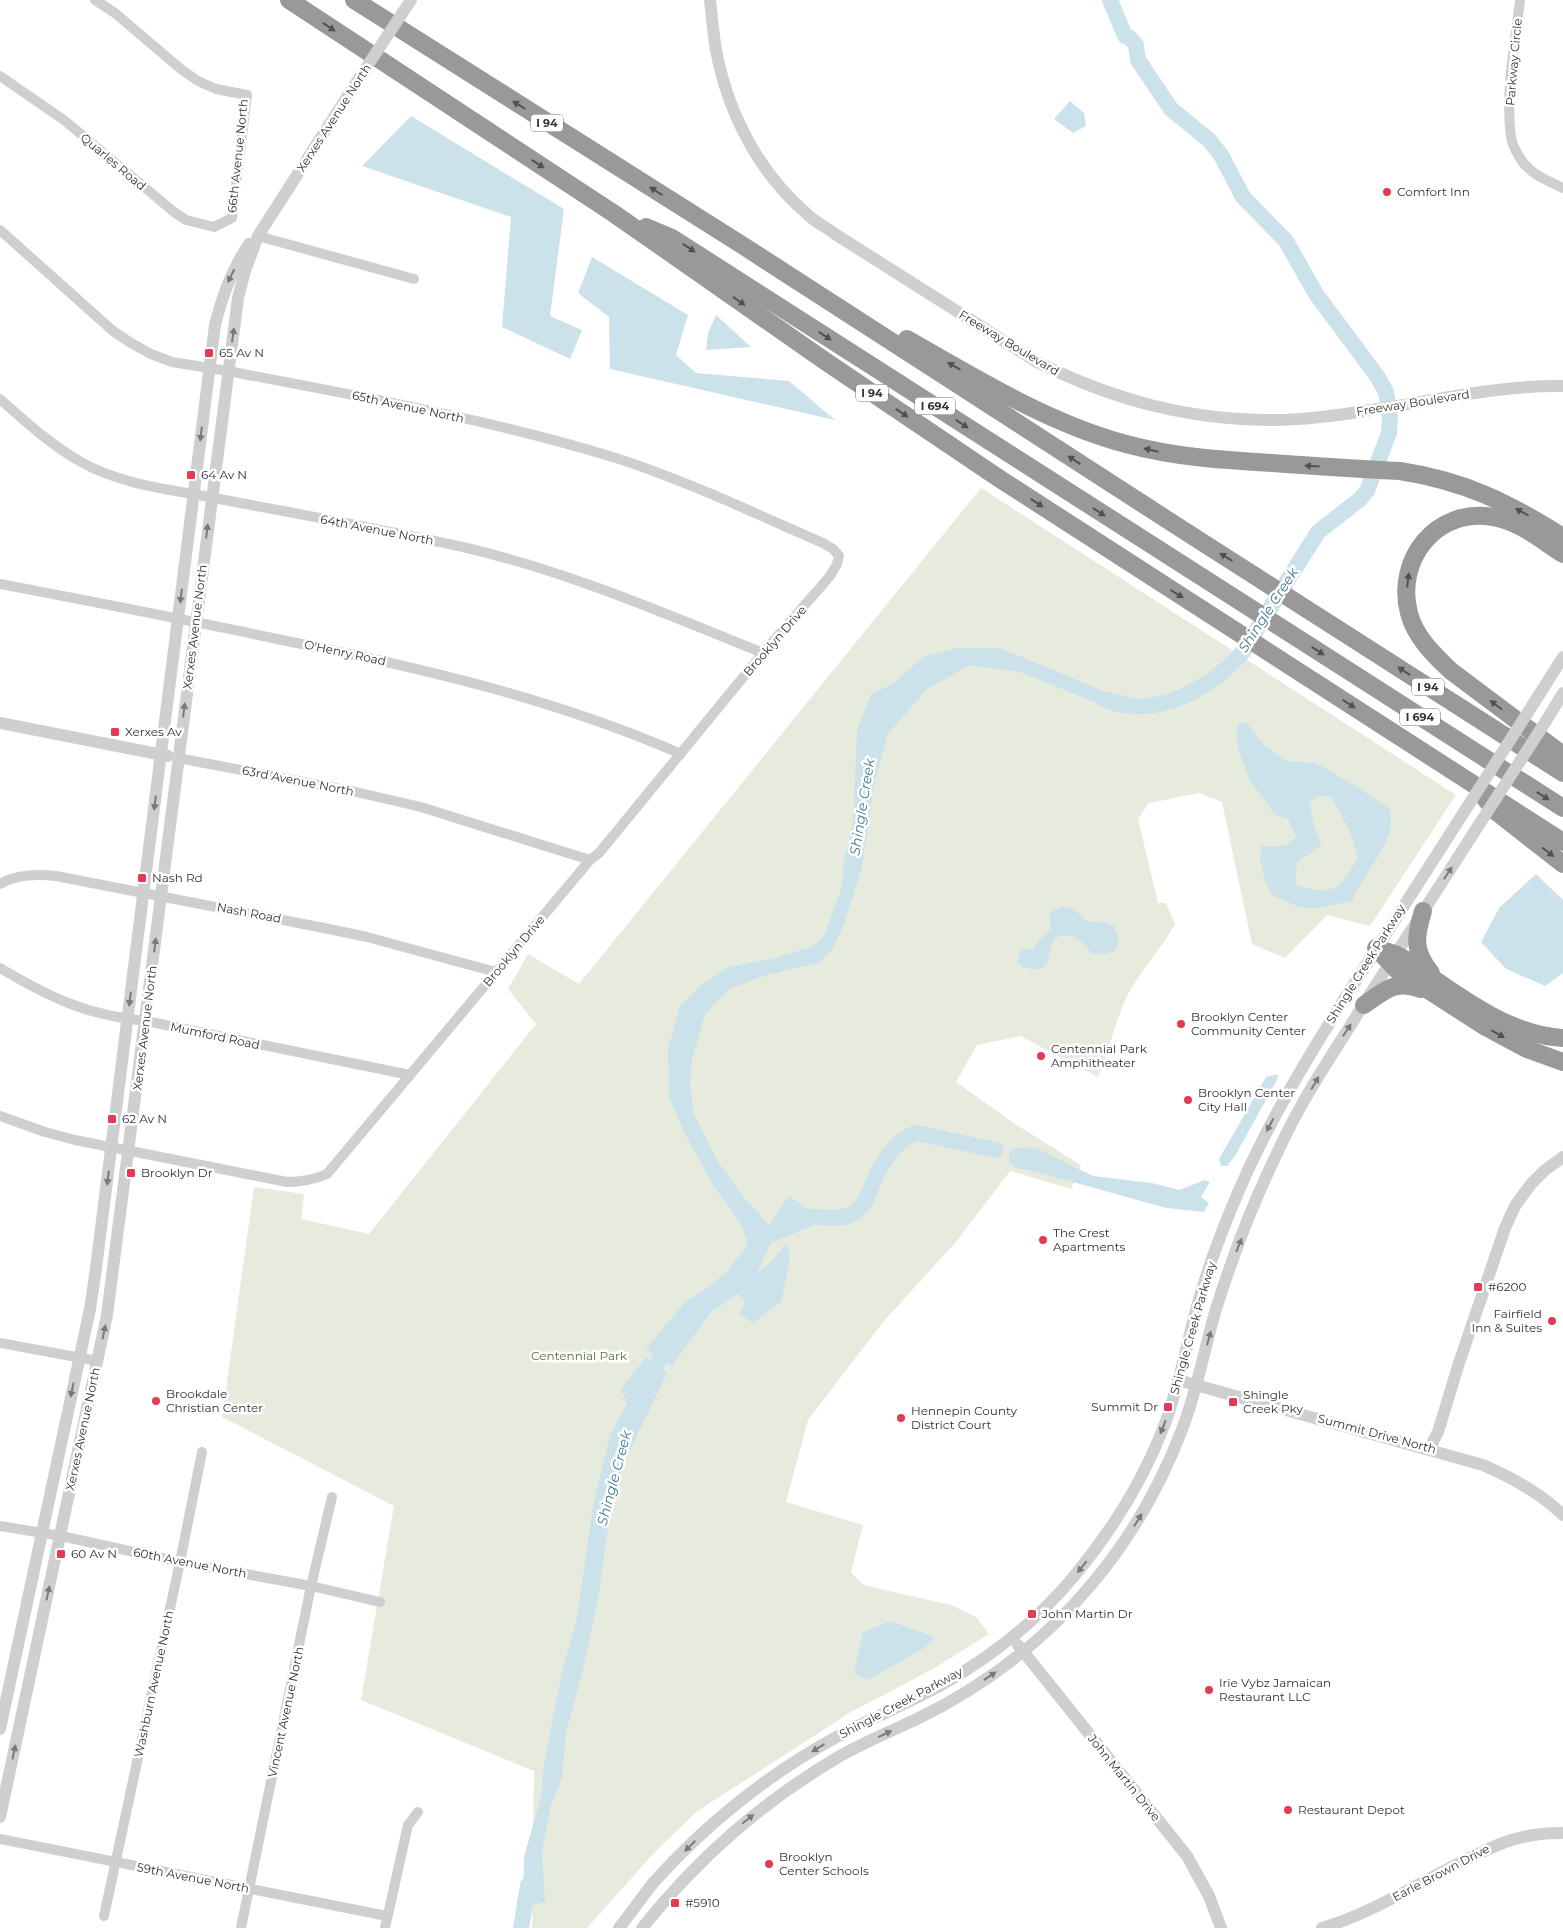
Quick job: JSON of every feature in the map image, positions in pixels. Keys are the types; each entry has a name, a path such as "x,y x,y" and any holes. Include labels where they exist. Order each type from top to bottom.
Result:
{"highway":[{"name":"I 94","path":"289,0 613,213 968,458 1563,842"},
{"name":"I 94","path":"354,0 742,245 1563,773"},
{"name":"I 694","path":"613,213 672,238 1563,808"},
{"path":"742,245 986,384 1050,416 1090,433 1141,448 1189,457 1400,471 1439,478 1486,494 1518,510 1563,537"},
{"path":"1563,554 1516,524 1504,519 1485,516 1457,519 1433,532 1420,546 1408,573 1407,594 1412,622 1422,640 1438,658 1451,671 1563,755"},
{"path":"1474,784 1494,810 1563,864"},
{"path":"1423,911 1416,933 1420,957 1434,976 1459,995"},
{"path":"1376,948 1484,1011 1513,1025 1541,1035 1563,1038"},
{"path":"1393,959 1397,970 1500,1035 1542,1055 1563,1061"},
{"path":"1364,1005 1387,990 1401,984 1413,986 1441,999"}],"street":[{"name":"66th Avenue North","path":"95,0 115,13 182,70 198,81 216,89 247,95 232,218"},
{"name":"Xerxes Avenue North","path":"0,1729 95,1276 215,325 223,295 242,254 258,236 411,0"},
{"name":"Freeway Boulevard","path":"710,0 716,48 731,107 739,126 764,167 784,193 808,215 1036,362 1062,375 1105,392 1167,410 1194,415 1273,420 1303,419 1517,388 1563,386"},
{"name":"Parkway Circle","path":"1520,0 1509,94 1511,139 1523,161 1533,172 1542,179 1563,188"},
{"name":"Quarles Road","path":"0,76 64,120 174,212 193,222 214,227 232,218"},
{"name":"65th Avenue North","path":"0,230 113,331 151,354 172,362 228,371 454,416 578,447 618,459 719,497 822,543 833,549 839,556"},
{"name":"Xerxes Avenue North","path":"0,1817 98,1361 113,1278 228,371 241,284 258,236"},
{"path":"258,236 414,279"},
{"name":"64th Avenue North","path":"0,399 54,444 82,462 113,476 136,483 468,548 602,589 763,653"},
{"name":"Brooklyn Drive","path":"0,1116 45,1132 287,1182 315,1180 327,1174 681,754 763,653 830,576 839,556"},
{"name":"O'Henry Road","path":"0,584 378,659 513,694 654,742 681,754"},
{"name":"Shingle Creek Parkway","path":"619,1928 654,1882 714,1823 764,1784 834,1738 944,1683 978,1662 1012,1637 1045,1608 1099,1546 1122,1511 1151,1457 1166,1420 1206,1277 1240,1188 1258,1149 1302,1066 1563,657"},
{"name":"Shingle Creek Parkway","path":"642,1928 698,1864 729,1835 766,1805 845,1753 956,1698 992,1674 1035,1642 1064,1616 1093,1583 1137,1521 1157,1486 1173,1451 1197,1385 1217,1307 1258,1196 1304,1100 1563,694"},
{"name":"63rd Avenue North","path":"0,723 421,807 590,860"},
{"name":"Nash Road","path":"0,884 20,876 38,874 56,876 367,937 496,972"},
{"name":"Mumford Road","path":"0,968 54,998 106,1016 146,1021 410,1075"},
{"path":"1429,1449 1438,1432 1505,1228 1515,1206 1531,1184 1545,1170 1563,1157"},
{"path":"0,1343 98,1361"},
{"name":"Summit Drive North","path":"1178,1380 1464,1459 1498,1472 1530,1489 1548,1501 1563,1515"},
{"name":"Washburn Avenue North","path":"104,1916 202,1452"},
{"name":"Vincent Avenue North","path":"241,1928 332,1497"},
{"name":"60th Avenue North","path":"0,1526 60,1536 180,1562 312,1586 380,1602"},
{"name":"John Martin Drive","path":"1012,1637 1022,1652 1187,1856 1210,1896 1221,1928"},
{"path":"385,1928 408,1825 418,1812"},
{"name":"Earle Brown Drive","path":"1322,1928 1374,1908 1495,1845 1524,1835 1563,1833"},
{"name":"59th Avenue North","path":"0,1839 387,1916"}],"green space":[{"name":"Centennial Park","path":"981,488 1456,795 1370,926 1327,915 1285,958 1252,944 1222,802 1199,793 1149,803 1138,819 1158,903 1166,903 1175,924 1129,992 1120,1012 1098,1077 1020,1036 977,1045 956,1082 1012,1122 1081,1165 1071,1189 1010,1171 956,1242 883,1322 808,1420 786,1502 863,1525 851,1572 863,1585 951,1605 976,1617 989,1634 933,1669 851,1712 696,1812 653,1854 587,1928 532,1928 534,1771 361,1700 394,1506 222,1417 254,1187 304,1194 301,1219 369,1234 536,1024 508,989 528,954 579,984"}],"water":[{"path":"1070,101 1084,113 1086,126 1073,133 1054,119"},
{"path":"411,116 564,209 550,316 582,330 570,359 502,327 511,217 362,166"},
{"path":"592,257 688,315 676,355 696,373 789,381 835,420 610,369 609,317 578,293"},
{"path":"716,315 751,347 706,350 708,333"},
{"path":"957,648 1000,648 1104,691 1126,696 1122,713 1020,672 969,665 926,690 888,734 874,784 862,867 845,921 833,949 819,963 770,974 731,988 705,1014 692,1060 690,1087 694,1114 718,1162 746,1200 769,1225 789,1196 823,1221 771,1243 757,1273 772,1261 787,1242 790,1260 781,1302 753,1323 739,1314 745,1301 738,1294 711,1312 672,1366 646,1349 685,1302 710,1286 728,1270 748,1244 740,1222 714,1187 686,1136 669,1098 668,1049 680,1006 699,987 728,967 771,959 812,947 824,936 842,887 844,861 853,824 857,730 871,694 893,684 923,657"},
{"path":"1246,722 1265,746 1287,761 1316,763 1390,809 1391,825 1389,834 1352,901 1312,909 1297,906 1272,895 1265,881 1260,860 1261,846 1285,846 1296,837 1288,819 1275,815 1249,779 1237,746 1237,725","holes":["1319,796 1332,797 1350,832 1358,857 1346,877 1334,888 1318,890 1295,884 1297,863 1321,845 1313,823 1310,802"]},
{"path":"1536,874 1563,900 1563,973 1545,986 1506,969 1481,942 1499,908"},
{"path":"1062,907 1073,910 1087,922 1101,922 1113,925 1118,939 1116,949 1106,954 1091,953 1079,940 1062,935 1053,942 1048,961 1042,968 1029,968 1017,963 1021,949 1033,949 1051,928 1049,914 1055,909"},
{"path":"1278,1074 1277,1080 1235,1156 1227,1166 1221,1166 1219,1159 1266,1077"},
{"path":"1022,1147 1036,1148 1093,1176 1152,1183 1179,1190 1205,1180 1210,1182 1201,1197 1209,1203 1204,1212 1166,1208 1016,1168 1009,1163 1009,1154 1012,1149"},
{"path":"646,1357 667,1373 623,1465 611,1505 599,1594 584,1666 566,1732 562,1777 551,1805 542,1851 545,1902 523,1907 524,1857 541,1797 544,1763 562,1672 577,1618 594,1500 610,1435 627,1403 621,1389"},
{"path":"890,1621 935,1637 926,1647 868,1680 854,1673 863,1632"}],"waterway":[{"name":"Shingle Creek","path":"1103,699 1122,705 1160,704 1197,690 1228,667 1242,653 1318,532 1359,500 1367,491 1389,433 1390,417 1386,392 1377,376 1316,294 1286,241 1243,197 1221,155 1209,140 1171,109 1138,60 1136,45 1130,38 1125,36 1110,0"},
{"path":"796,1217 837,1218 855,1212 867,1198 874,1180 888,1155 903,1140 916,1133 996,1150"},
{"name":"Shingle Creek","path":"648,1385 662,1354 672,1340"},
{"name":"Shingle Creek","path":"521,1928 528,1885"}],"place":[{"name":"Comfort Inn","path":"1387,192"},
{"name":"65 Av N","path":"209,353"},
{"name":"64 Av N","path":"191,475"},
{"name":"Xerxes Av","path":"115,732"},
{"name":"Nash Rd","path":"142,878"},
{"name":"Brooklyn Center Community Center","path":"1181,1024"},
{"name":"Centennial Park Amphitheater","path":"1041,1056"},
{"name":"Brooklyn Center City Hall","path":"1188,1100"},
{"name":"62 Av N","path":"112,1119"},
{"name":"Brooklyn Dr","path":"131,1173"},
{"name":"The Crest Apartments","path":"1043,1240"},
{"name":"#6200","path":"1478,1287"},
{"name":"Fairfield Inn & Suites","path":"1552,1321"},
{"name":"Brookdale Christian Center","path":"156,1401"},
{"name":"Shingle Creek Pky","path":"1233,1402"},
{"name":"Summit Dr","path":"1168,1407"},
{"name":"Hennepin County District Court","path":"901,1418"},
{"name":"60 Av N","path":"61,1554"},
{"name":"John Martin Dr","path":"1032,1614"},
{"name":"Irie Vybz Jamaican Restaurant LLC","path":"1209,1690"},
{"name":"Restaurant Depot","path":"1288,1810"},
{"name":"Brooklyn Center Schools","path":"769,1864"},
{"name":"#5910","path":"675,1903"}]}
